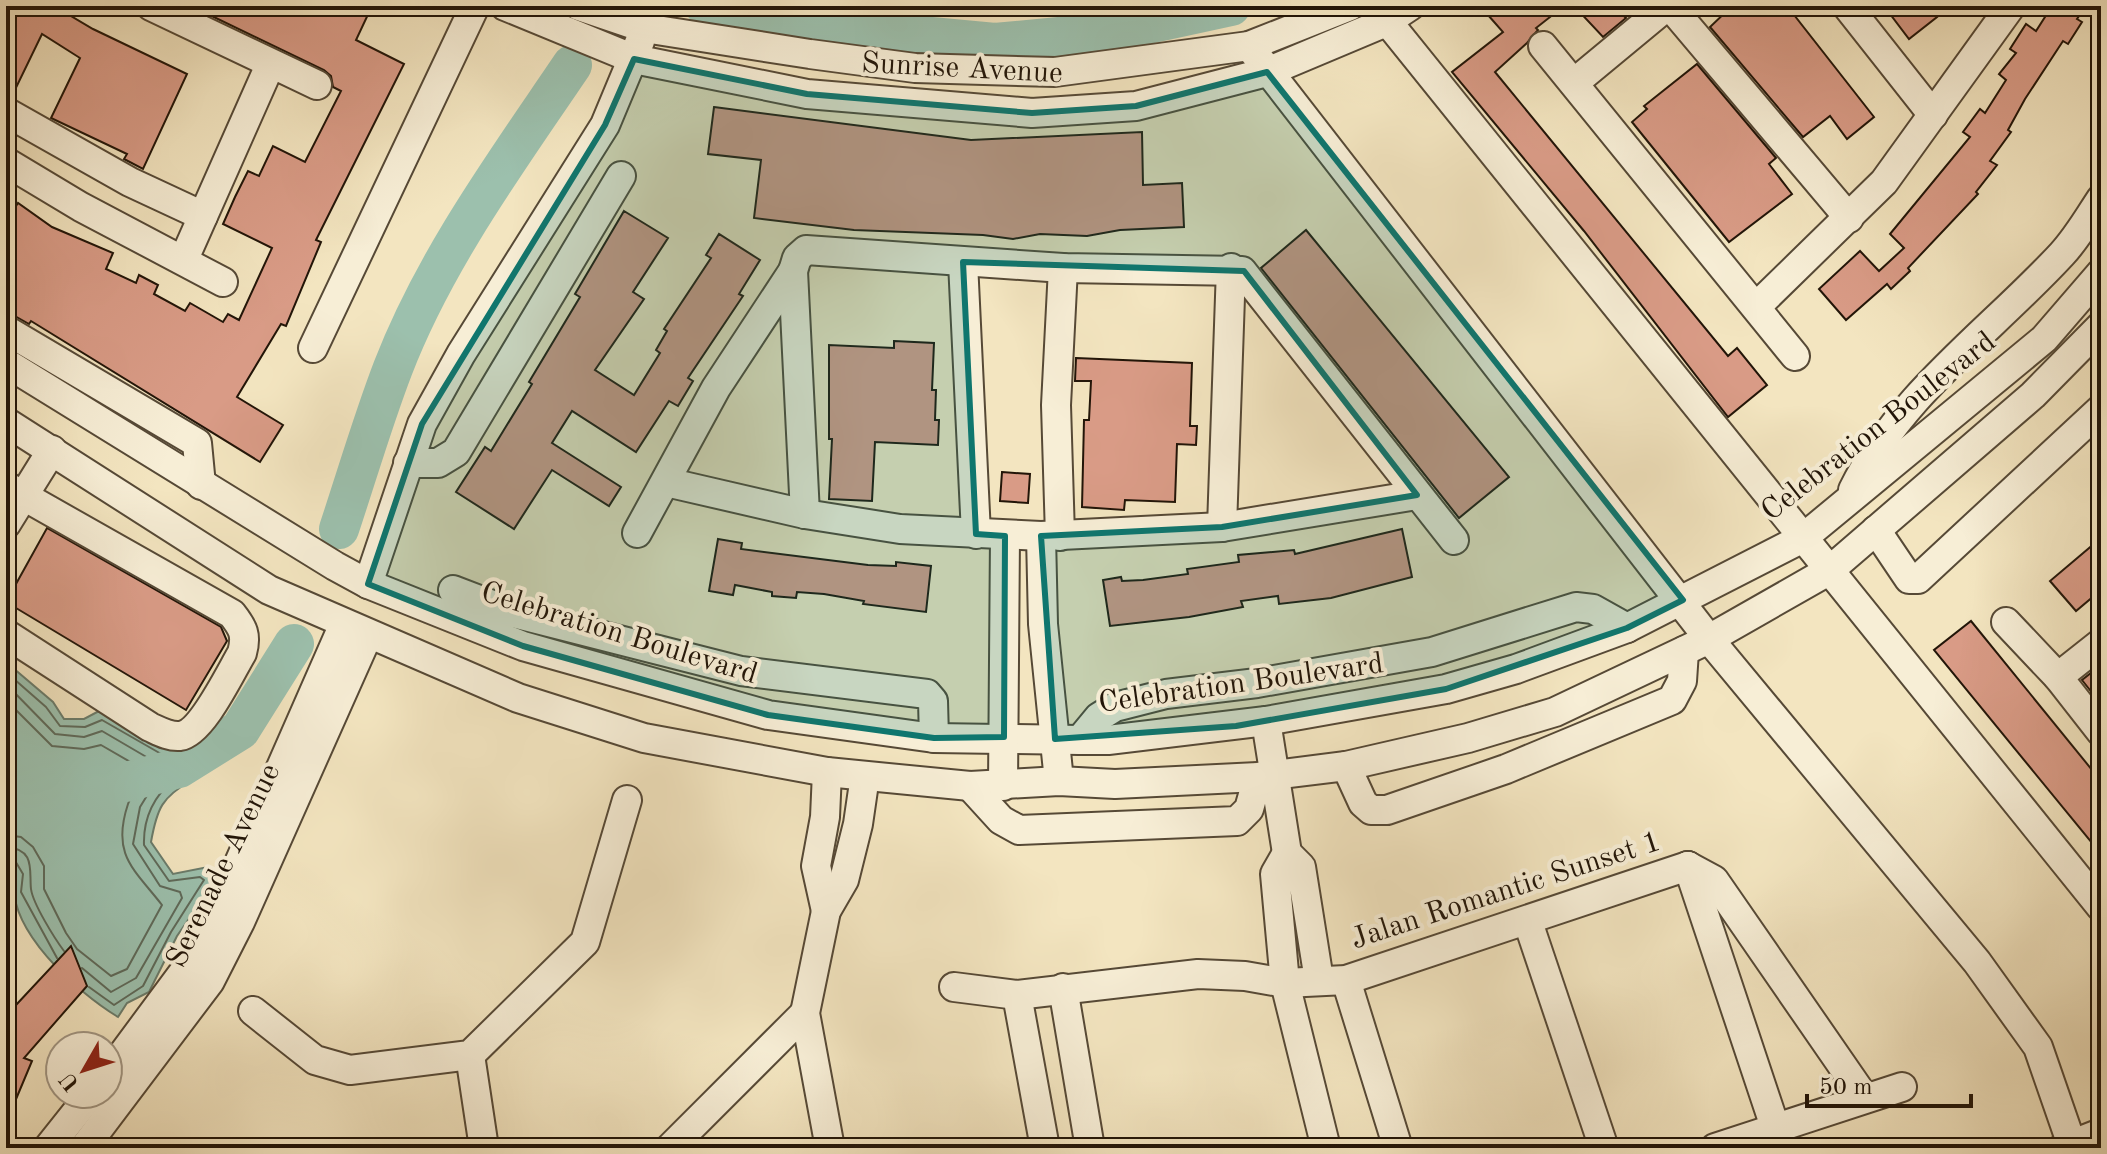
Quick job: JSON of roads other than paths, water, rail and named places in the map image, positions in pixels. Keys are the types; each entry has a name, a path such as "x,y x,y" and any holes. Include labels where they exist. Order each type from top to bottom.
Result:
{"street":[{"path":"151,6 317,85"},
{"path":"313,348 475,6"},
{"name":"Sunrise Avenue","path":"505,6 634,59 807,94 1032,113 1136,106 1267,72 1380,14 1410,6"},
{"name":"Sunrise Avenue","path":"579,6 644,28 915,68 1055,72 1249,46 1350,6"},
{"path":"1574,83 1669,6 1849,218"},
{"path":"1847,6 1933,115"},
{"path":"1756,307 1884,182 2011,6"},
{"path":"1380,14 2101,907"},
{"path":"368,584 422,424 605,125 644,28"},
{"path":"1249,46 1683,600 1697,645 1977,962 2038,1047 2070,1147 2101,1133"},
{"path":"1543,46 1795,356"},
{"path":"184,259 270,65"},
{"path":"6,112 130,182 203,216"},
{"path":"6,162 81,207 223,282"},
{"path":"408,463 438,463 456,452 621,176"},
{"path":"1848,501 1879,441 1903,411 2065,252 2101,199"},
{"path":"637,533 716,388 793,271 797,258 806,250 1063,268 1231,268 1248,275 1454,540"},
{"path":"963,262 976,534"},
{"path":"1059,781 1067,740 1043,624 1051,536 1063,268"},
{"path":"1222,527 1231,268"},
{"path":"793,271 805,514"},
{"name":"Celebration Boulevard","path":"6,363 201,485 368,584 523,646 768,715 934,738 1108,740 1266,721 1446,689 1516,669 1627,628 1803,538 2044,339 2101,273"},
{"path":"6,422 269,590 518,698 644,738 827,772 970,786 1059,781 1115,784 1266,775 1346,766 1468,738 1555,712 1697,645 1830,570 2033,395 2101,326"},
{"path":"6,330 197,443 201,485"},
{"path":"1876,530 1909,579 1918,579 2101,409"},
{"path":"6,524 14,491 52,450"},
{"path":"666,482 805,514 900,529 1005,536 1222,527 1417,495"},
{"path":"6,634 150,727 168,735 182,736 197,728 242,653 245,632 232,614 14,491"},
{"path":"1003,786 1005,536"},
{"path":"232,614 269,590"},
{"path":"453,590 513,613 741,671 927,694 933,701 934,738"},
{"path":"1067,740 1115,707 1166,694 1257,683 1432,652 1576,607 1593,609 1627,628"},
{"path":"2006,622 2058,677 2101,732"},
{"name":"Serenade Avenue","path":"124,1052 188,966 356,630"},
{"name":"Serenade Avenue","path":"84,1148 210,981 240,922 356,630"},
{"path":"2058,677 2101,643"},
{"path":"1346,766 1363,803 1371,810 1387,810 1506,769 1672,700 1697,645"},
{"path":"1266,721 1266,775 1287,853 1301,867 1310,909 1333,980 1398,1148"},
{"path":"826,911 816,866 825,817 827,772"},
{"path":"970,786 1001,820 1019,830 1237,821 1249,809 1266,775"},
{"path":"830,1148 805,1013 826,911 844,880 858,824 865,776"},
{"path":"253,1011 315,1060 350,1070 470,1055 585,942 627,800"},
{"path":"1287,853 1275,874 1276,914 1285,983 1326,1148"},
{"path":"1688,866 1714,880 1864,1097"},
{"path":"1688,866 1775,1127"},
{"name":"Jalan Romantic Sunset 1","path":"954,987 1017,995 1198,974 1285,983 1333,980 1528,922 1688,866"},
{"path":"1276,914 1310,909"},
{"path":"1528,922 1604,1148"},
{"path":"1063,988 1090,1148"},
{"path":"1017,995 1045,1148"},
{"path":"670,1148 805,1013"},
{"path":"470,1055 484,1148"},
{"path":"1715,1148 1902,1087"},
{"path":"48,1148 78,1110"}],"water":[{"path":"6,662 53,702 64,719 84,719 101,710 169,749 179,768 192,780 162,805 151,842 173,874 208,867 221,873 177,936 149,992 127,1003 118,1017 64,975 32,937 21,916 15,896 15,876 6,859"}],"waterway":[{"path":"705,6 846,29 995,43 1111,32 1231,6"},
{"path":"339,529 393,368 430,288 498,174 572,65"},
{"path":"126,782 179,768 240,730 294,644"}]}
